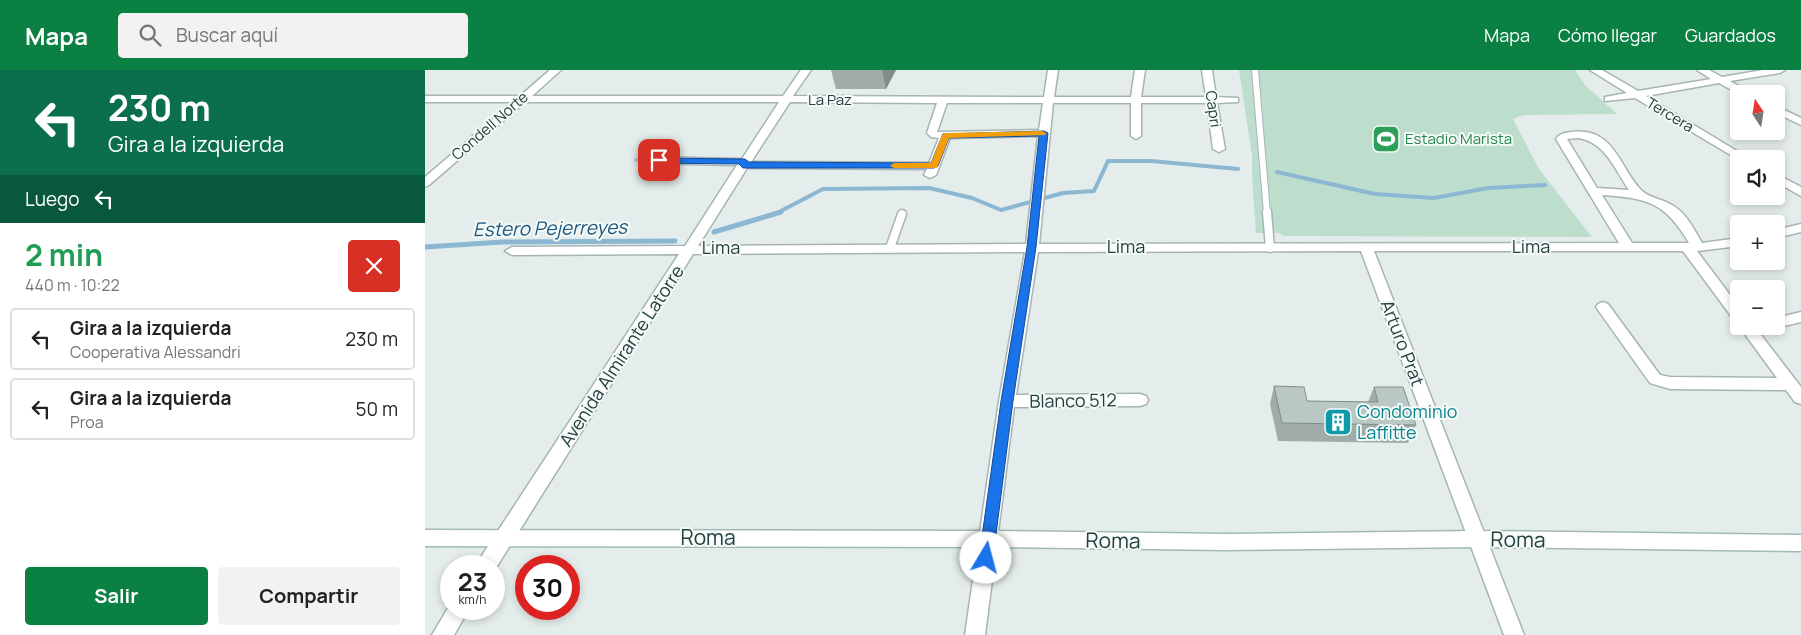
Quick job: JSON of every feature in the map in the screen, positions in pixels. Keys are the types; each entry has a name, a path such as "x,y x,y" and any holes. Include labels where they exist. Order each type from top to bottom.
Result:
{"street":[{"name":"Condell Norte","path":"425,183 556,70"},
{"name":"Avenida Almirante Latorre","path":"493,555 744,163 806,70"},
{"path":"975,635 1007,401 1031,247 1053,70"},
{"path":"1136,136 1139,70"},
{"name":"Capri","path":"1207,70 1219,149"},
{"name":"Tercera","path":"1595,70 1730,150"},
{"path":"1702,70 1730,85"},
{"path":"1609,99 1779,70"},
{"name":"La Paz","path":"425,99 1234,100"},
{"path":"943,100 932,134 1044,133"},
{"path":"1785,114 1801,122"},
{"path":"1628,247 1561,139 1570,134 1590,136 1604,144 1639,194"},
{"path":"642,160 932,171 946,135"},
{"path":"1785,182 1801,192"},
{"path":"1592,191 1639,194 1669,208 1679,218 1693,247 1730,303"},
{"path":"1785,232 1801,228"},
{"name":"Lima","path":"512,251 674,250 691,248 1693,247 1730,243"},
{"name":"Arturo Prat","path":"1366,247 1514,635"},
{"path":"1603,307 1655,379 1670,383 1790,384"},
{"path":"1785,321 1801,316"},
{"path":"1752,335 1801,398"},
{"name":"Blanco 512","path":"1007,401 1140,400"},
{"name":"Roma","path":"425,538 989,539 1226,542 1477,539 1801,543"},
{"path":"442,635 452,620"}],"lane":[{"path":"1255,70 1270,248"},
{"path":"889,248 901,214"}],"green space":[{"name":"Estadio Marista","path":"1239,70 1575,70 1585,85 1617,114 1524,115 1513,119 1539,169 1592,237 1283,236 1280,233 1256,233 1252,155"}],"building":[{"path":"1274,386 1304,387 1307,401 1378,402 1374,387 1403,387 1416,425 1282,423"}],"waterway":[{"name":"Estero Pejerreyes","path":"777,213 823,189 929,188 972,198 1001,210 1063,193 1094,191 1108,161 1151,161 1238,169"},
{"name":"Estero Pejerreyes","path":"1277,172 1375,194 1434,198 1488,188 1545,185"},
{"name":"Estero Pejerreyes","path":"714,232 781,212"},
{"name":"Estero Pejerreyes","path":"425,247 503,242 675,241"}],"slow traffic":[{"path":"894,166 934,166 946,135 1042,133"}],"place":[{"name":"Estadio Marista","path":"1386,139"},
{"name":"Condominio Laffitte","path":"1338,422"}],"route":[{"path":"659,160 745,162 743,165 934,166 946,135 1044,133 1031,247 1007,401 986,558"}]}
